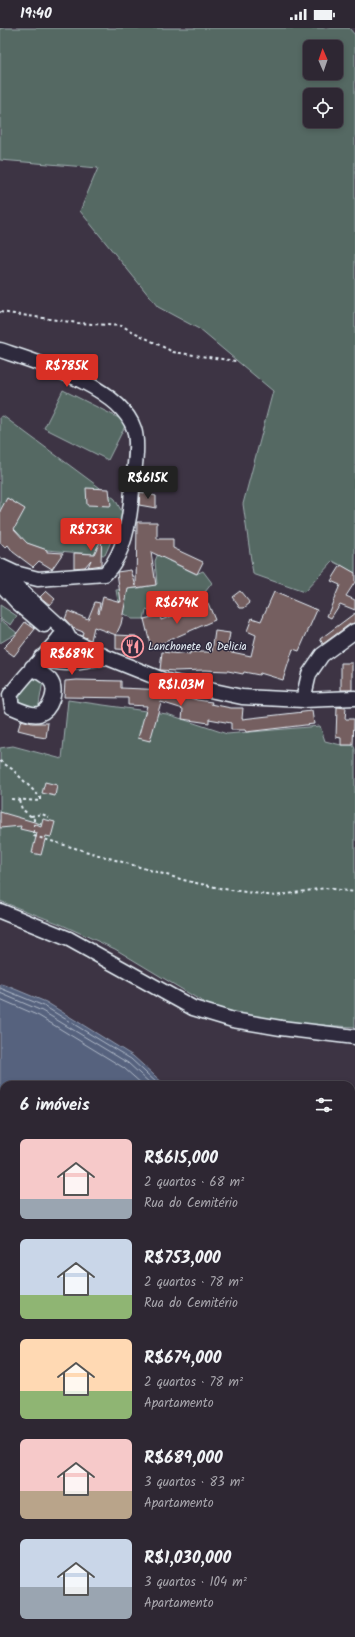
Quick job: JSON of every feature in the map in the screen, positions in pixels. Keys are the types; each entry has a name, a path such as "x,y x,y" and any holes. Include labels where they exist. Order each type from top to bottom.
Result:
{"street":[{"path":"0,350 64,372 112,398 130,417 135,430 136,442 131,504 122,544 114,562 105,574 38,578 15,573 0,567"},
{"path":"0,567 19,589 65,636"},
{"path":"0,583 18,603 65,636 108,658 163,680 242,697 303,700 355,698"},
{"path":"303,700 309,674 322,655 355,631"},
{"path":"65,636 36,662 63,664 108,658"},
{"path":"0,911 69,939 193,1008 233,1020 281,1028 355,1037"}],"path":[{"path":"0,312 122,326 173,352 236,361"},
{"path":"0,761 12,768 40,797 40,801 10,798"},
{"path":"19,800 22,809 34,819 34,836 187,881 224,889 275,896 325,888 355,892"},
{"path":"31,816 42,814 49,817"}],"green space":[{"path":"0,28 349,28 355,35 355,573 333,561 304,592 253,574 243,504 273,391 199,329 158,307 80,211 98,168 0,160"},
{"path":"63,390 127,422 108,460 44,428"},
{"path":"3,416 115,499 123,514 105,555 47,550 0,534 0,417"},
{"path":"173,550 169,561 196,574 203,571 212,583 192,609 178,614 159,609 160,615 146,610 144,619 132,619 122,613 125,602 118,601 116,590 139,588 157,584 155,561 159,551"},
{"path":"0,605 17,616 11,625 0,618"},
{"path":"0,619 17,633 0,643"},
{"path":"25,678 43,681 38,710 17,707"},
{"path":"68,700 167,714 227,734 320,726 325,741 341,745 353,745 355,749 355,1027 233,1020 115,949 60,924 0,901 0,748 13,746 62,759"}],"water":[{"path":"0,984 46,1002 133,1056 161,1081 0,1081"}],"building":[{"path":"86,488 109,489 111,506 87,505"},
{"path":"140,492 156,496 156,508 139,505"},
{"path":"7,498 25,509 14,529 27,543 47,550 47,552 63,553 52,569 39,561 33,567 13,552 8,545 6,547 0,543 0,511"},
{"path":"137,522 157,522 157,539 173,539 173,548 203,562 197,574 151,552 156,585 128,589 121,624 116,635 94,627 90,640 82,636 83,632 73,628 65,619 68,611 88,619 95,602 100,603 99,613 103,597 121,602 117,572 131,570 136,586"},
{"path":"102,525 101,565 88,567 91,560 85,567 74,568 74,553 94,554 100,542 88,529"},
{"path":"341,565 355,573 355,582 346,596 355,600 355,610 340,604 331,618 327,616 340,585 331,581"},
{"path":"46,591 55,599 50,605 40,597"},
{"path":"240,591 250,603 244,608 240,608 232,597"},
{"path":"274,592 317,610 299,651 293,649 283,680 260,673 259,675 228,671 160,670 162,652 190,655 190,652 212,652 215,631 230,633 227,651 251,656 256,635 247,631 252,618 261,621"},
{"path":"208,603 215,620 151,648 144,619 160,615 161,620 178,614 179,615"},
{"path":"355,613 355,623 350,624 323,644 320,639"},
{"path":"25,622 35,629 14,656 3,648 14,637"},
{"path":"116,635 136,636 135,650 116,649"},
{"path":"341,663 352,663 352,690 341,690"},
{"path":"65,681 121,681 121,688 166,690 197,700 212,702 211,704 231,708 243,708 242,719 312,711 314,724 246,732 245,730 231,730 231,723 209,719 209,723 182,719 183,709 161,702 150,741 138,738 147,706 128,705 128,698 64,697"},
{"path":"337,707 346,708 345,719 354,719 353,745 341,745 341,738 336,737"},
{"path":"21,720 32,723 48,723 46,738 34,736 34,734 18,730"},
{"path":"45,782 57,785 55,796 42,793"},
{"path":"0,812 41,824 36,825 41,827 43,819 55,822 51,837 46,836 41,855 32,853 37,833 20,829 21,826 0,828"}],"place":[{"name":"Lanchonete Q Delicia","path":"132,646"}]}
